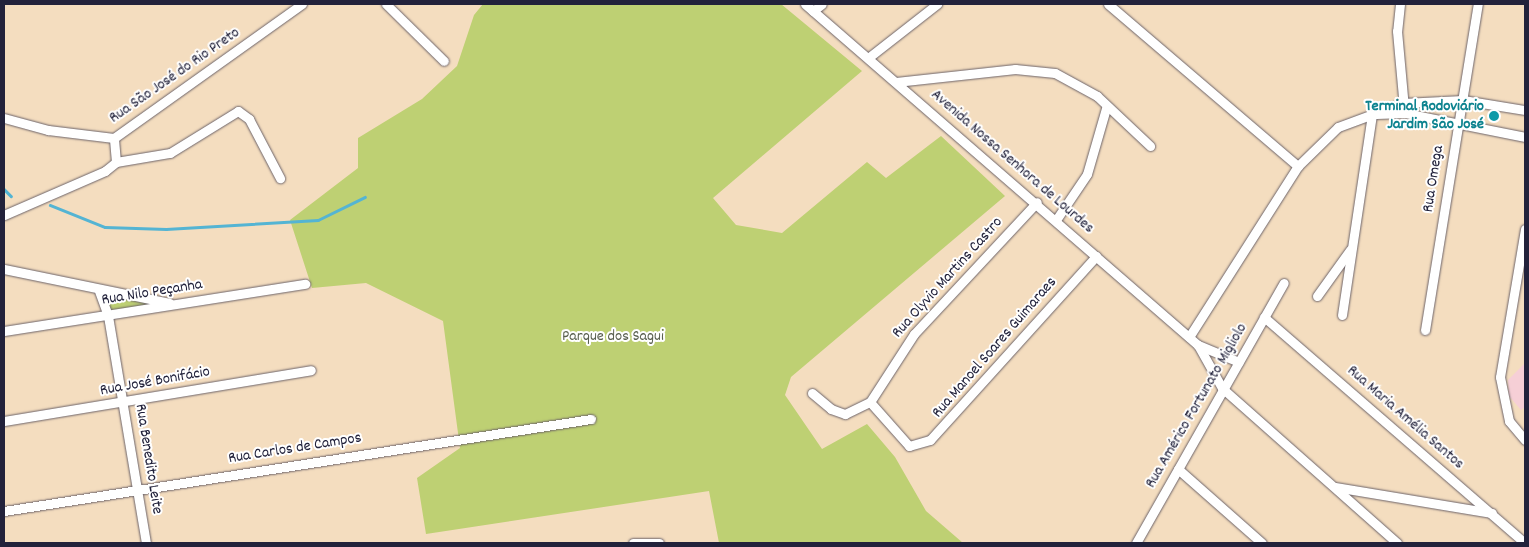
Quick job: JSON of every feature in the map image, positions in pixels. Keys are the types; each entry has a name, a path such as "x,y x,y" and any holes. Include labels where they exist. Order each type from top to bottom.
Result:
{"street":[{"name":"Rua São José do Rio Preto","path":"4,118 26,126 114,138 302,4"},
{"path":"386,4 444,61"},
{"name":"Avenida Nossa Senhora de Lourdes","path":"805,4 1037,202 1198,345"},
{"path":"813,11 822,4"},
{"path":"868,58 937,4"},
{"path":"1108,4 1298,166"},
{"path":"1400,4 1397,31 1405,113"},
{"name":"Rua Omega","path":"1425,330 1478,4"},
{"path":"896,82 1034,69 1068,79 1097,96 1106,108 1150,146"},
{"path":"1189,337 1298,166 1330,133 1403,102 1463,100 1525,110"},
{"path":"1056,220 1087,174 1106,108"},
{"path":"1374,114 1405,113 1525,137"},
{"path":"4,215 116,162 170,153 229,114 245,114 280,178"},
{"path":"1342,315 1374,114"},
{"path":"114,138 116,162"},
{"name":"Rua Olyvio Martins Castro","path":"870,402 914,334 1037,202"},
{"path":"1525,229 1500,377 1510,421 1525,440"},
{"path":"1317,296 1352,247"},
{"name":"Rua Manoel Soares Guimaraes","path":"870,402 908,446 920,445 940,432 1096,256"},
{"path":"4,269 99,291 178,305"},
{"name":"Rua Américo Fortunato Migliolo","path":"1136,543 1222,388 1284,283"},
{"name":"Rua Nilo Peçanha","path":"4,331 305,284"},
{"name":"Rua Benedito Leite","path":"99,291 108,316 146,543"},
{"name":"Rua Maria Amélia Santos","path":"1264,317 1493,513 1525,543"},
{"path":"1198,345 1239,362"},
{"path":"1198,345 1222,388 1396,543"},
{"name":"Rua José Bonifácio","path":"4,421 124,403 311,370"},
{"path":"812,393 831,408 845,414 870,402"},
{"name":"Rua Carlos de Campos","path":"4,511 138,492 590,419"},
{"path":"1178,469 1262,543"},
{"path":"1335,487 1493,513"},
{"path":"633,543 659,543"}],"shaded area":[{"path":"1525,363 1525,407 1521,410 1509,396 1508,380"}],"green space":[{"name":"Parque dos Sagui","path":"483,4 781,4 862,71 713,198 736,225 782,233 867,162 886,178 941,136 1005,196 791,377 785,395 822,449 867,424 895,457 926,511 963,543 719,543 709,491 426,534 417,478 460,448 443,321 366,283 312,288 290,220 358,168 358,138 422,99 457,66 474,15"},
{"path":"105,294 175,305 110,315"}],"waterway":[{"path":"4,189 11,196"},
{"path":"50,205 105,227 166,229 318,220 365,197"}],"place":[{"name":"Terminal Rodoviário Jardim São José","path":"1494,116"}]}
